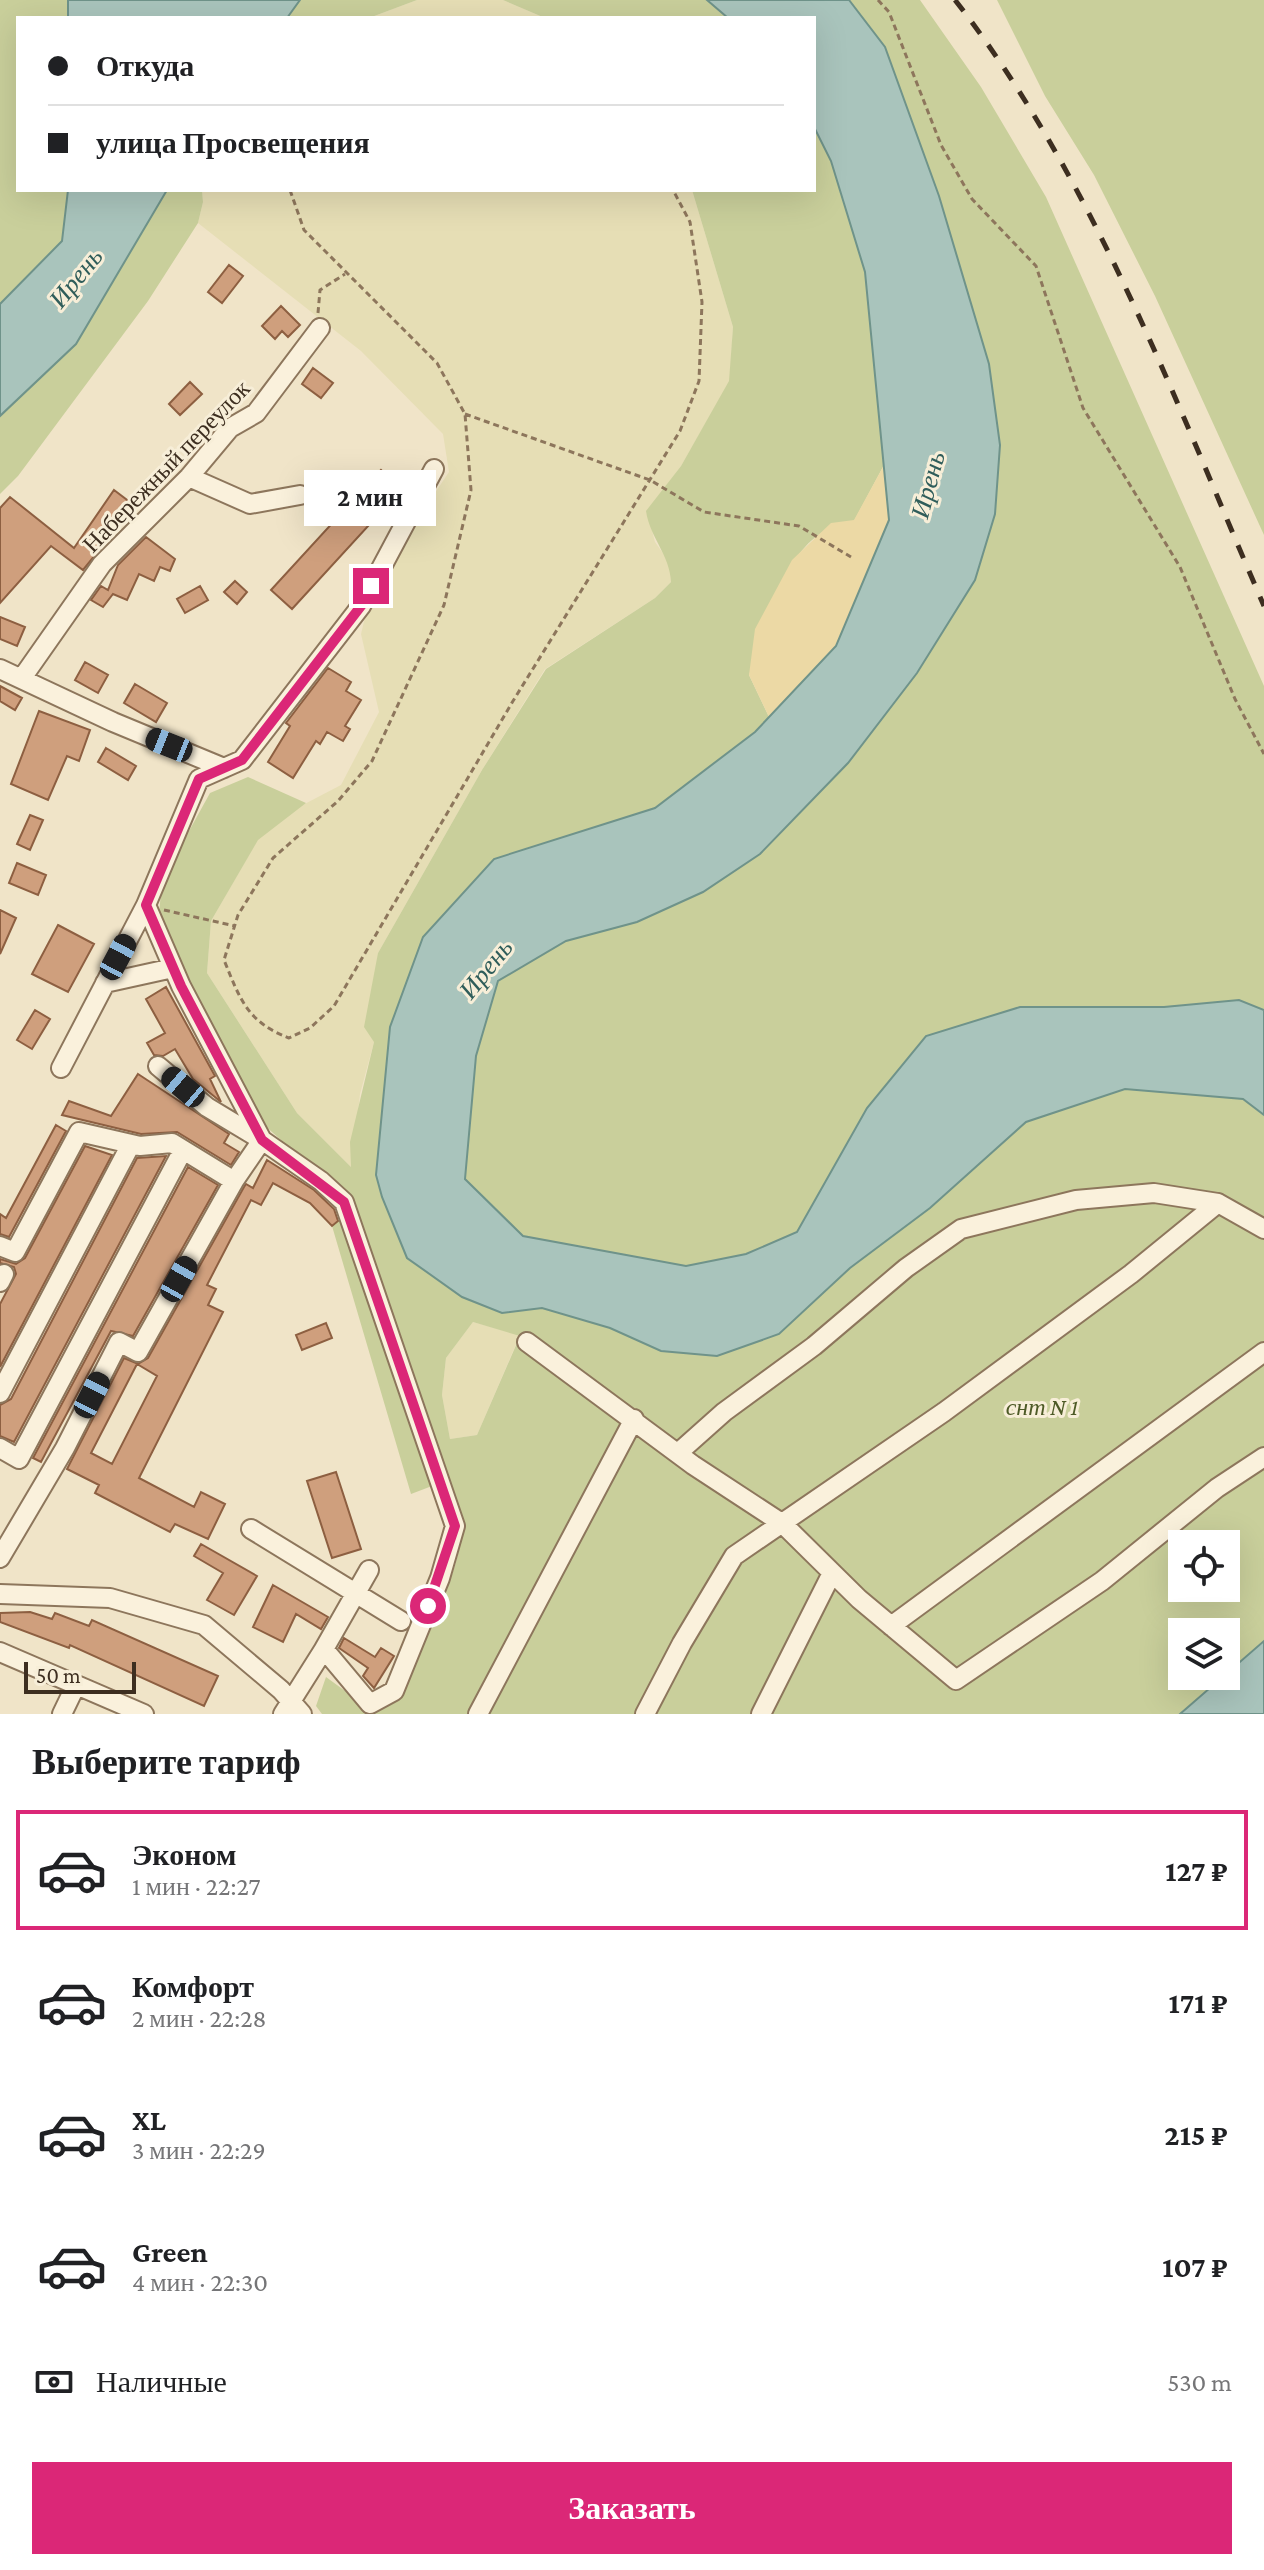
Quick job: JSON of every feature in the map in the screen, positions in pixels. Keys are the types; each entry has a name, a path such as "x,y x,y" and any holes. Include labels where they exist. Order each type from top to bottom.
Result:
{"street":[{"name":"Набережный переулок","path":"22,678 102,564 189,477 230,428 256,413 320,328"},
{"path":"61,1068 146,905 199,779 242,760 361,606 434,469"},
{"path":"189,477 250,504 300,495"},
{"path":"0,669 113,722 224,768"},
{"path":"146,905 173,968 262,1140"},
{"path":"105,983 173,968"},
{"path":"158,1066 207,1107 262,1140 344,1202 455,1526 440,1578 394,1691 370,1704 324,1649"},
{"path":"0,1246 15,1252 79,1132 131,1144 172,1143 234,1181"},
{"path":"0,1558 49,1475 119,1342 138,1352 234,1181 262,1140"},
{"path":"0,1393 131,1144"},
{"path":"19,1459 183,1150"},
{"path":"678,1453 724,1412 814,1346 906,1268 961,1229 1076,1200 1154,1193 1218,1203 1264,1229"},
{"path":"645,1714 682,1643 734,1556 1106,1293 1218,1203"},
{"path":"527,1342 678,1453 783,1524 832,1573 956,1680 1102,1581 1217,1488 1264,1457"},
{"path":"891,1626 1264,1352"},
{"path":"478,1714 634,1419"},
{"path":"0,1448 49,1475"},
{"path":"251,1529 401,1621"},
{"path":"0,1594 110,1598 204,1625 292,1710 369,1570"},
{"path":"761,1714 832,1573"},
{"path":"0,1652 144,1714"},
{"path":"62,1714 76,1685"}],"path":[{"path":"878,0 889,12 941,145 972,199 1036,266 1083,408 1180,567 1235,699 1264,754"},
{"path":"270,1030 289,1038 310,1028 334,1006 513,701 680,431 699,381 702,302 690,222 674,192"},
{"path":"320,328 320,290 345,274"},
{"path":"465,414 650,480 704,512 799,526 851,557"},
{"path":"146,905 235,926"}],"shaded area":[{"path":"417,0 503,0 540,16 374,16"},
{"path":"202,192 693,192 733,327 730,381 681,466 647,511 655,542 670,563 671,582 655,598 545,669 482,770 378,953 374,1042 360,1094 352,1168 297,1113 207,973 211,921 258,839 295,809 341,785 379,712 361,634 373,585 449,472 443,434 361,351 198,223"},
{"path":"473,1322 520,1335 477,1435 450,1439 442,1395 446,1358"}],"green space":[{"path":"0,0 68,0 68,16 16,16 16,192 68,192 62,241 0,304"},
{"path":"300,0 417,0 374,16 288,16"},
{"path":"503,0 707,0 726,16 540,16"},
{"path":"849,0 920,0 981,87 1046,197 1264,686 1264,1010 1239,1000 1164,1007 825,1188 797,1232 746,1254 686,1266 523,1236 465,1179 476,1056 498,981 566,941 637,922 995,514 1000,445 989,364 939,196 885,47"},
{"path":"997,0 1264,0 1264,535 1155,296 1094,175 1045,96"},
{"name":"снт N 1","path":"816,131 831,161 865,272 884,465 854,521 831,528 811,541 796,558 784,580 749,675 769,717 755,732 655,808 494,859 423,937 390,1027 376,1175 407,1258 462,1297 502,1313 542,1308 610,1328 661,1351 779,1334 850,1268 930,1208 1026,1122 1125,1089 1243,1099 1264,1116 1264,1641 1240,1663 1240,1618 1168,1618 1168,1690 1209,1690 1180,1714 322,1714 316,1706 326,1677 363,1704 368,1712 429,1624 442,1598 459,1549 460,1526 353,1204 254,1116 159,915 162,880 210,793 248,777 306,803 258,840 211,921 207,973 297,1113 351,1167 350,1142 374,1042 364,1027 378,953 482,770 546,669 655,598 671,582 667,563 651,530 646,511 681,466 729,381 733,327 693,192 816,192","holes":["473,1322 520,1336 477,1435 450,1439 442,1395 446,1358"]},
{"path":"166,192 202,192 198,223 148,301 18,476 0,494 0,416 76,344"},
{"path":"344,1216 432,1486 411,1494 332,1226"}],"sand":[{"path":"884,465 889,520 836,646 769,717 749,675 755,629 792,560 831,523 854,520"}],"water":[{"path":"68,0 300,0 288,16 68,16"},
{"name":"Ирень","path":"707,0 849,0 885,47 939,196 989,364 1000,445 995,514 975,580 917,673 848,763 760,854 703,892 637,922 566,941 498,981 476,1056 465,1179 523,1236 686,1266 746,1254 797,1232 867,1108 926,1036 1020,1007 1164,1007 1239,1000 1264,1010 1264,1115 1243,1099 1125,1089 1026,1122 930,1208 850,1268 779,1334 717,1356 661,1351 610,1328 542,1308 502,1313 462,1297 407,1258 376,1175 390,1027 423,937 494,859 655,808 755,732 836,646 889,520 865,272 831,161 816,131 816,16 726,16"},
{"name":"Ирень","path":"68,192 166,192 76,344 0,416 0,304 62,241"},
{"path":"1264,1641 1264,1714 1180,1714 1208,1690 1240,1690 1240,1662"}],"building":[{"path":"229,265 243,276 222,303 208,292"},
{"path":"281,306 300,325 288,337 282,331 275,339 262,326"},
{"path":"313,368 333,383 321,398 302,384"},
{"path":"190,382 202,394 180,415 169,404"},
{"path":"381,470 402,489 292,609 271,590"},
{"path":"114,490 135,506 83,570 51,546 0,603 0,508 10,497 74,548"},
{"path":"146,537 175,559 170,571 160,567 154,581 139,574 127,600 113,594 103,607 91,600 101,586 108,590 118,565"},
{"path":"235,581 247,592 237,604 224,592"},
{"path":"200,586 208,600 185,613 177,599"},
{"path":"0,617 25,627 17,646 0,639"},
{"path":"85,662 108,675 98,693 75,680"},
{"path":"328,668 351,682 346,691 361,700 345,726 350,729 343,741 327,732 320,744 316,741 293,778 268,762 290,726 286,723"},
{"path":"135,684 167,703 156,722 124,703"},
{"path":"0,686 22,698 15,710 0,701"},
{"path":"39,711 90,730 79,761 67,756 48,800 11,784"},
{"path":"106,748 136,766 128,780 98,762"},
{"path":"30,815 43,820 30,850 17,844"},
{"path":"17,863 46,875 38,895 9,883"},
{"path":"0,910 16,918 0,954"},
{"path":"58,925 94,944 68,992 32,974"},
{"path":"166,987 215,1076 210,1079 221,1102 193,1079 175,1049 163,1056 154,1055 147,1043 165,1033 146,999"},
{"path":"35,1010 50,1019 32,1049 17,1040"},
{"path":"138,1074 229,1134 224,1143 239,1152 231,1165 177,1132 141,1134 62,1115 69,1101 111,1116"},
{"path":"56,1125 66,1131 9,1237 0,1234 0,1214 6,1218"},
{"path":"85,1146 112,1155 0,1367 0,1304 16,1274 14,1267 0,1263 0,1259 16,1264 25,1258"},
{"path":"166,1156 14,1442 0,1436 0,1405 11,1399 137,1158"},
{"path":"267,1160 314,1190 334,1209 338,1221 332,1226 310,1203 273,1183 261,1205 251,1200 207,1285 216,1289 208,1305 223,1312 139,1478 194,1507 201,1492 225,1504 208,1539 175,1524 170,1532 95,1493 99,1485 67,1469 124,1358 138,1364 148,1358 244,1187 246,1184 253,1188","holes":["137,1364 157,1376 112,1464 91,1453"]},
{"path":"188,1167 218,1185 133,1336 111,1331 41,1462 33,1458"},
{"path":"326,1323 332,1338 302,1350 296,1335"},
{"path":"336,1472 361,1549 332,1558 307,1481"},
{"path":"201,1544 257,1576 234,1615 207,1600 223,1573 194,1556"},
{"path":"273,1585 328,1617 321,1629 296,1614 283,1642 253,1627"},
{"path":"30,1612 52,1619 55,1613 89,1626 92,1620 218,1676 204,1706 70,1645 69,1648 0,1622 0,1613"},
{"path":"344,1638 375,1657 381,1648 394,1656 374,1688 363,1676 368,1668 339,1648"}],"railway":[{"path":"955,0 1004,68 1090,215 1164,371 1264,606"}],"route":[{"path":"371,586 361,606 242,760 199,779 146,905 181,986 262,1140 321,1181 344,1202 455,1526 440,1578 428,1606"}]}
